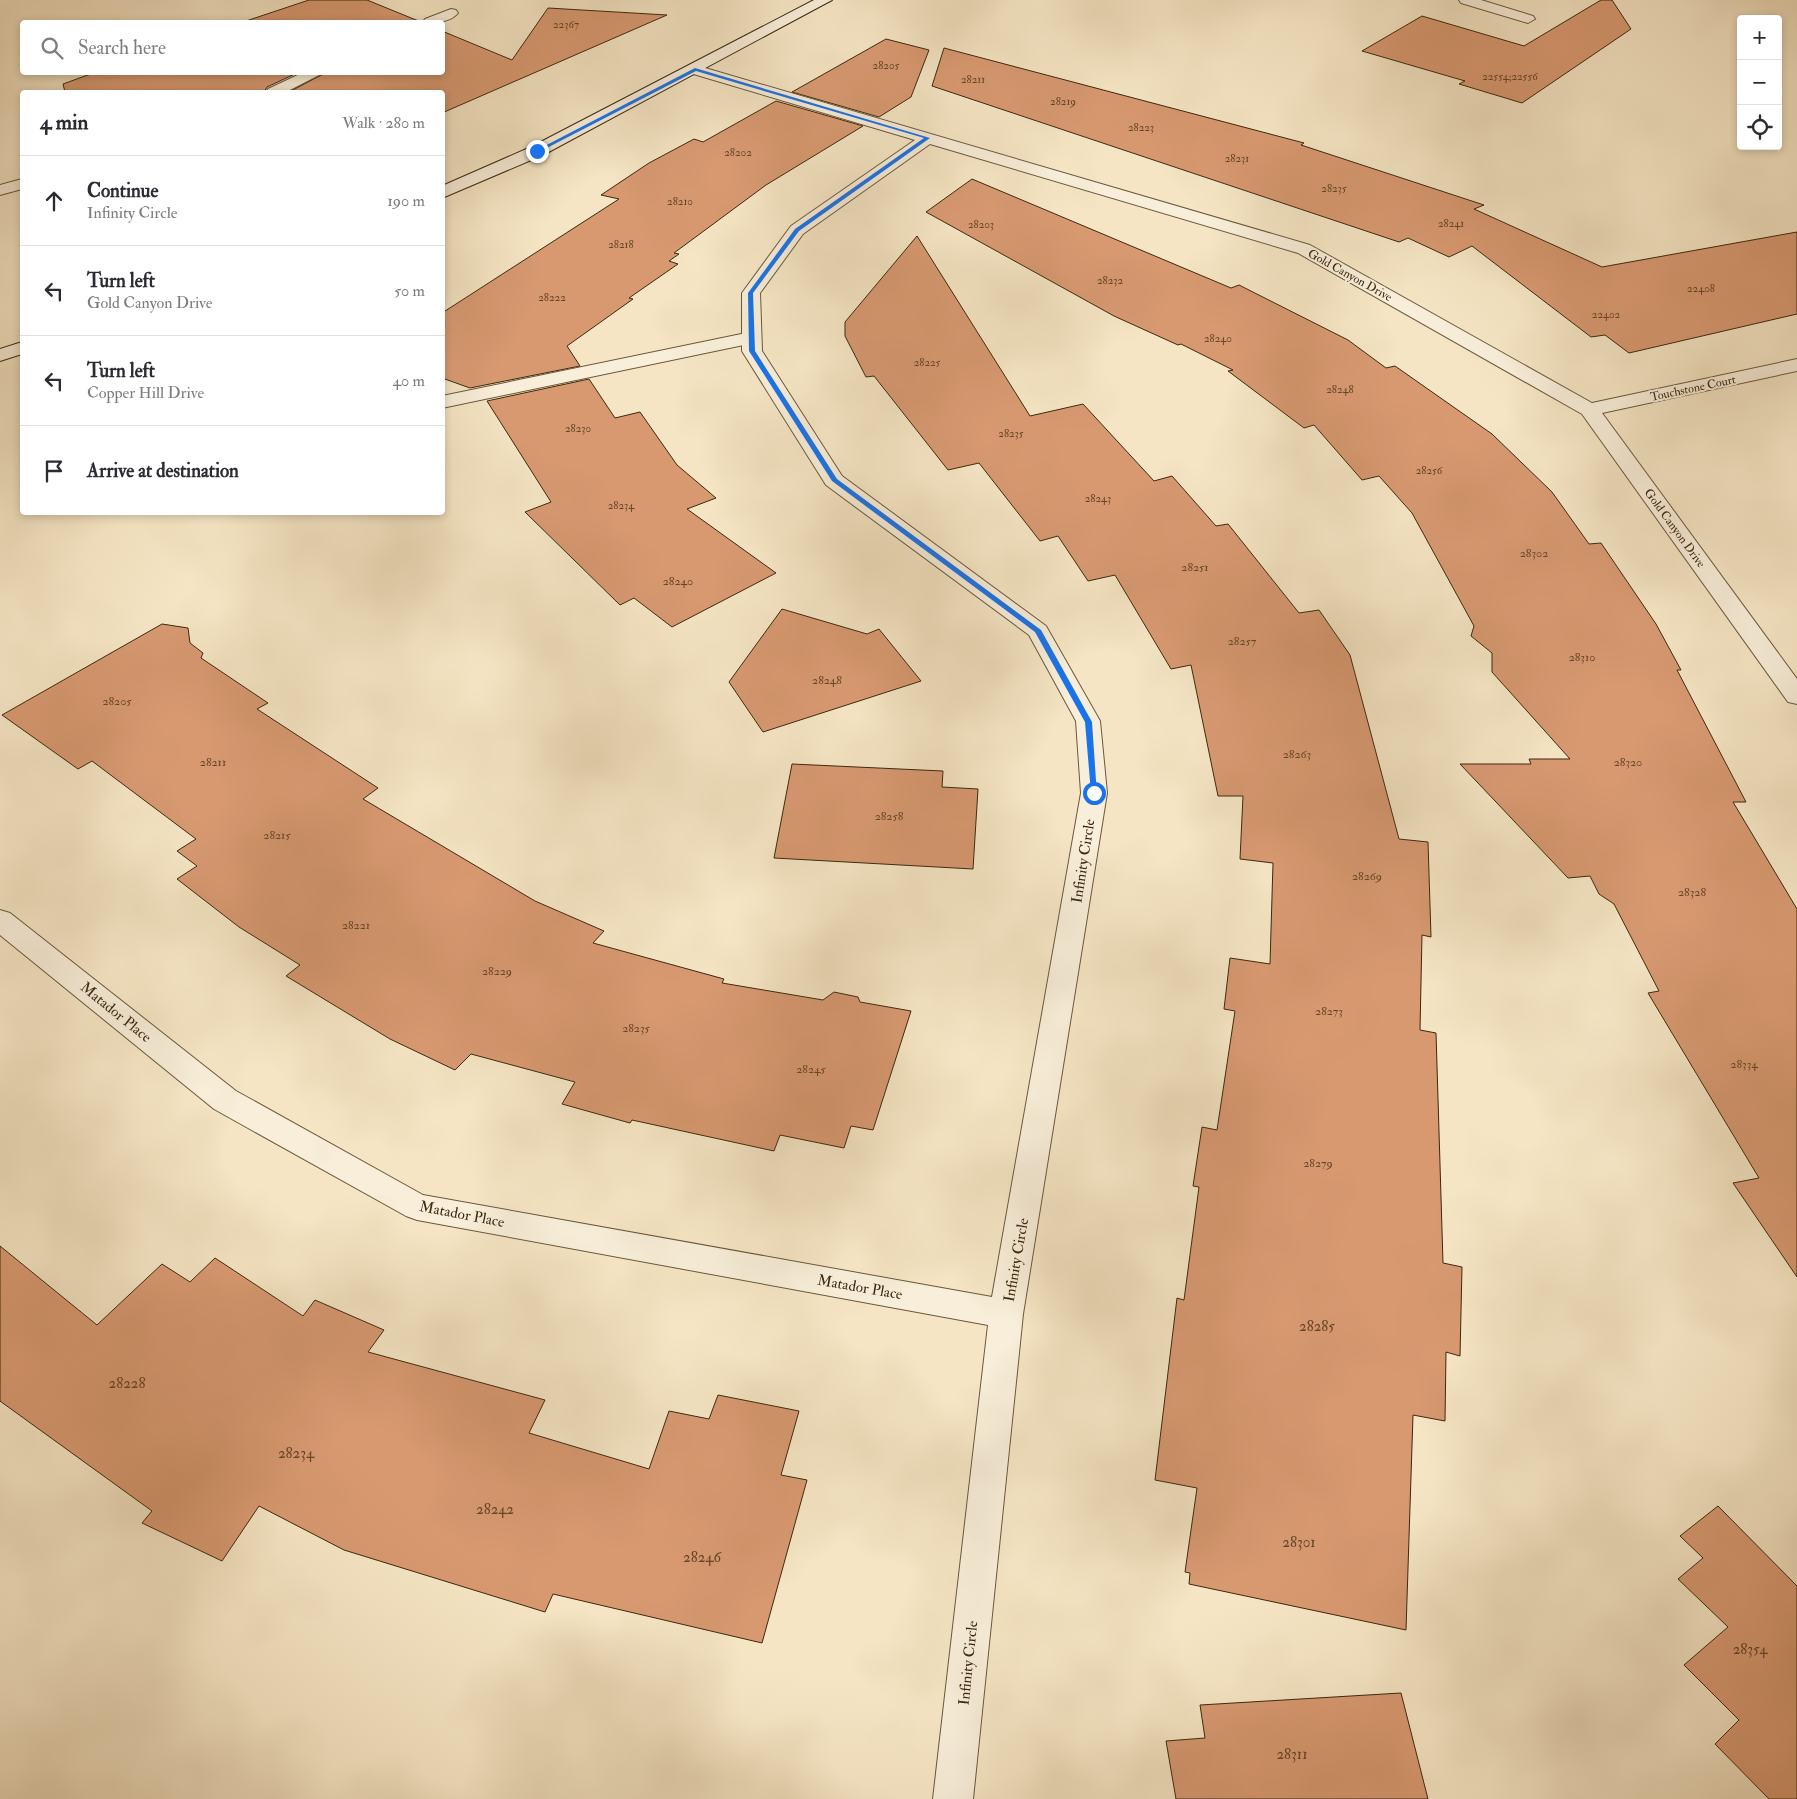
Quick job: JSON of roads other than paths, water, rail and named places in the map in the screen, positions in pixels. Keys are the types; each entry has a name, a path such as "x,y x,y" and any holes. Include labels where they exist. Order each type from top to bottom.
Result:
{"street":[{"path":"445,192 537,151 695,70 825,0"},
{"path":"1466,0 1528,19"},
{"path":"435,20 451,13"},
{"name":"Gold Canyon Drive","path":"695,70 1304,249 1590,410 1797,696"},
{"path":"278,90 311,75"},
{"name":"Infinity Circle","path":"928,138 797,230 751,293 751,338 752,351 834,480 1038,631 1088,722 1094,793 1006,1314 953,1799"},
{"path":"0,190 20,185"},
{"path":"445,401 751,338"},
{"path":"0,355 20,349"},
{"name":"Touchstone Court","path":"1590,410 1797,365"},
{"name":"Matador Place","path":"0,920 225,1100 417,1207 1006,1314"}]}
